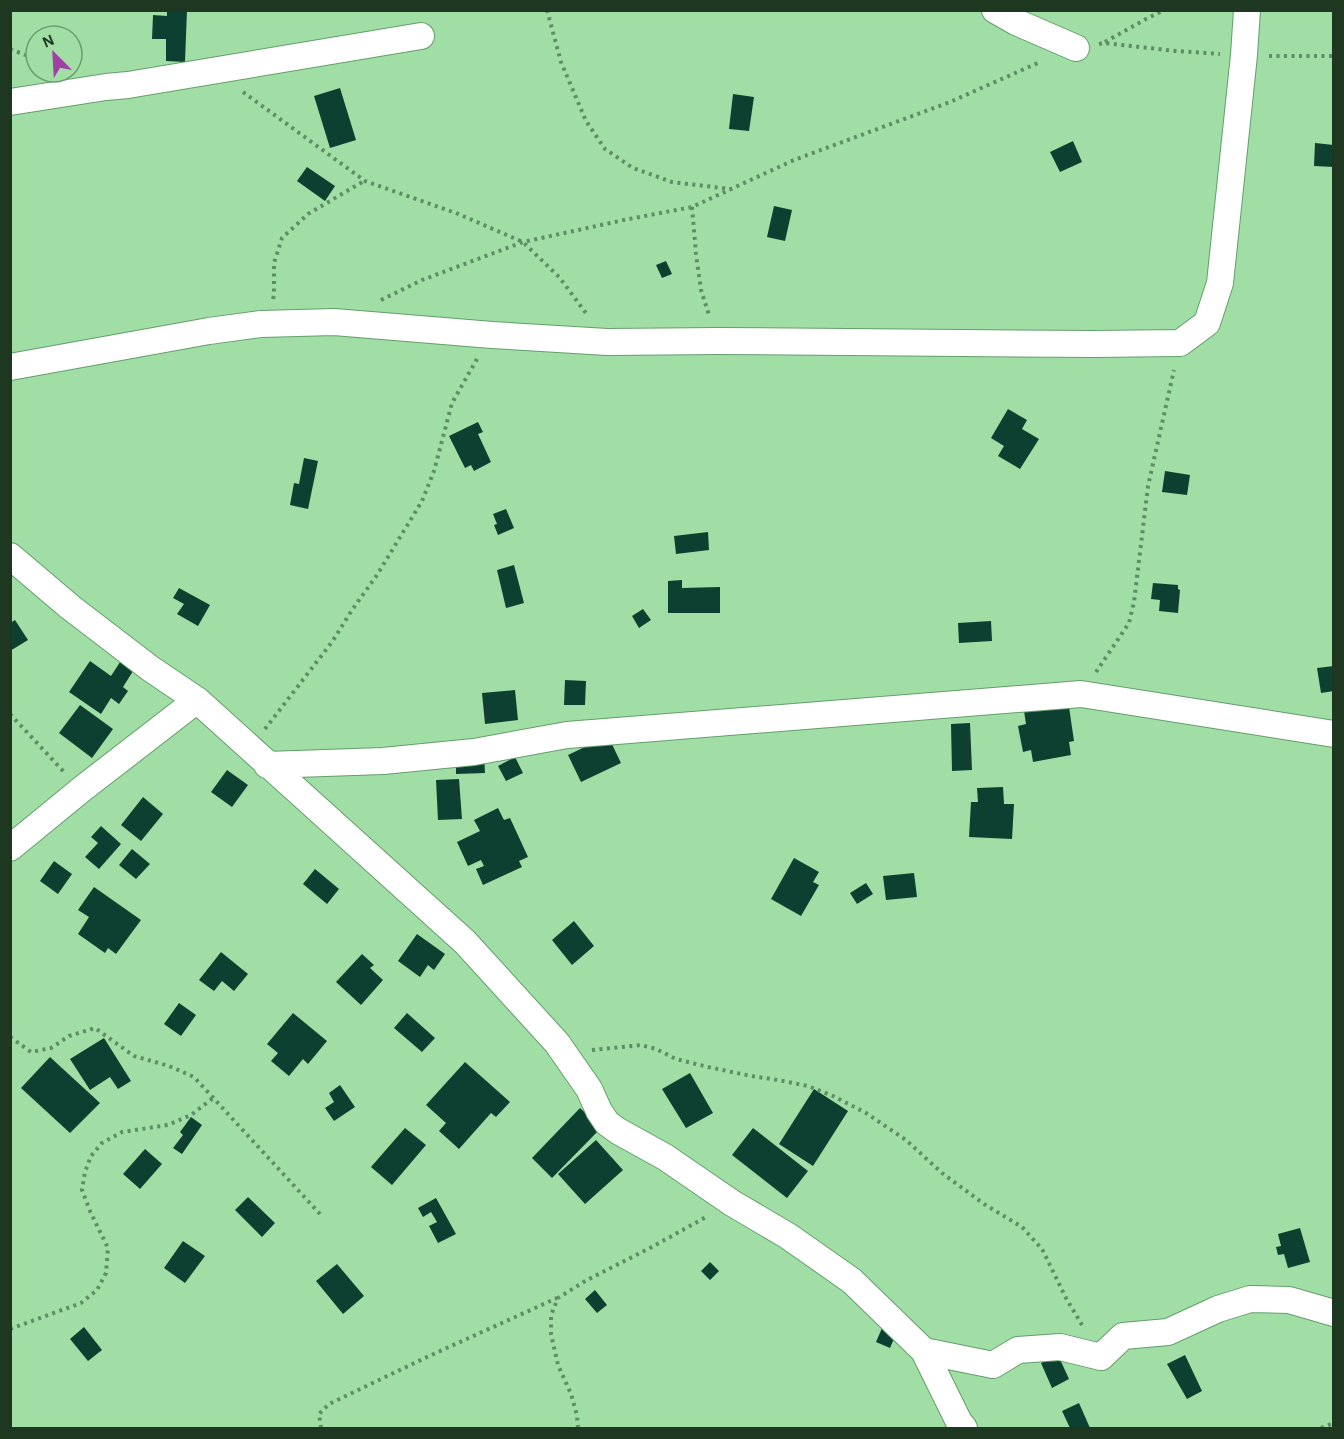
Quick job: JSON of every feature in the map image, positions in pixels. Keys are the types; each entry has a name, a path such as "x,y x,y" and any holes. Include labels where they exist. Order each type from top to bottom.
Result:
{"street":[{"path":"995,10 1016,22 1076,48"},
{"path":"10,367 208,331 261,324 334,322 607,342 1180,343 1207,323 1220,283 1247,10"},
{"path":"10,102 128,85 421,36"},
{"path":"11,557 70,607 196,700 465,942 557,1043 589,1089 607,1123 665,1156 732,1203 788,1236 852,1281 924,1351 964,1428"},
{"path":"258,756 383,761 474,752 567,735 1081,694 1334,734"},
{"path":"10,848 196,700"},
{"path":"924,1351 993,1365 1018,1350 1059,1347 1101,1357 1123,1336 1168,1332 1250,1299 1289,1300 1334,1313"}],"path":[{"path":"547,10 561,62 586,121 606,149 633,168 672,182 731,189"},
{"path":"1104,43 1164,10"},
{"path":"373,303 422,280 523,242 692,207 794,159 950,102 1076,48 1104,43 1176,51 1244,55 1334,56"},
{"path":"234,91 241,91 252,98 365,181 456,213 523,242 560,278 607,342"},
{"path":"261,324 274,295 274,263 282,238 308,214 365,181"},
{"path":"692,207 701,290 718,341"},
{"path":"258,756 294,693 377,575 422,501 434,471 453,403 470,369 492,335"},
{"path":"1081,694 1128,623 1134,602 1148,486 1180,343"},
{"path":"10,714 82,789"},
{"path":"10,1037 31,1052 51,1048 69,1035 95,1028 135,1056 169,1066 194,1077 320,1214"},
{"path":"557,1043 583,1050 604,1050 641,1045 656,1049 676,1059 708,1067 808,1086 866,1113 906,1140 942,1173 984,1204 1022,1227 1042,1249 1066,1298 1101,1357"},
{"path":"10,1329 81,1303 97,1290 106,1273 108,1248 82,1191 85,1172 92,1156 102,1143 122,1132 168,1125 191,1115 213,1098"},
{"path":"321,1428 319,1414 329,1404 558,1298 587,1280 732,1203"},
{"path":"558,1298 551,1315 551,1334 558,1365 571,1394 578,1428"},
{"path":"1321,1428 1334,1424"}],"building":[{"path":"167,10 187,10 185,62 166,61 166,39 152,39 153,15 167,16"},
{"path":"340,88 356,140 330,148 314,96"},
{"path":"733,94 754,97 749,131 729,129"},
{"path":"1073,141 1082,162 1060,172 1050,152"},
{"path":"1315,143 1334,145 1334,167 1314,166"},
{"path":"307,167 335,186 325,201 297,181"},
{"path":"774,206 792,210 785,241 767,237"},
{"path":"666,261 672,274 662,278 656,265"},
{"path":"1008,409 1027,420 1022,429 1039,439 1020,469 998,456 1004,446 991,438"},
{"path":"478,422 483,432 478,434 491,462 474,471 471,465 465,468 449,436"},
{"path":"304,458 318,461 308,509 290,505 294,483 299,484"},
{"path":"1165,471 1190,475 1187,495 1162,492"},
{"path":"506,509 514,528 498,535 493,514"},
{"path":"708,532 709,550 676,554 674,536"},
{"path":"514,565 524,603 506,608 497,570"},
{"path":"682,580 682,588 720,587 720,613 668,613 668,581"},
{"path":"1153,583 1178,585 1180,590 1178,613 1159,611 1160,600 1151,599"},
{"path":"179,588 210,605 198,626 177,614 184,604 173,598"},
{"path":"643,609 651,620 639,628 632,616"},
{"path":"15,620 28,640 10,651 10,623"},
{"path":"991,621 992,641 959,643 958,623"},
{"path":"122,659 135,668 123,687 128,691 119,704 111,698 101,714 69,692 90,661 111,676"},
{"path":"1334,666 1334,691 1321,693 1317,668"},
{"path":"565,680 586,681 585,705 564,705"},
{"path":"515,690 518,720 485,724 482,693"},
{"path":"1068,700 1074,741 1069,742 1071,755 1033,762 1031,750 1023,752 1018,726 1026,724 1023,704"},
{"path":"80,705 113,729 92,758 59,733"},
{"path":"970,723 972,770 952,771 951,724"},
{"path":"608,736 621,763 581,782 568,755"},
{"path":"456,755 484,755 485,773 456,774"},
{"path":"515,757 523,773 506,781 498,766"},
{"path":"227,770 248,785 232,807 211,792"},
{"path":"459,779 462,819 438,820 436,780"},
{"path":"1003,787 1004,804 1014,804 1012,839 969,837 971,802 978,802 977,788"},
{"path":"143,797 163,814 141,841 121,825"},
{"path":"498,808 504,820 510,818 528,857 519,861 522,867 483,885 476,869 484,866 481,860 468,866 457,842 480,831 474,820"},
{"path":"101,826 121,844 99,869 85,857 98,843 91,837"},
{"path":"132,849 150,864 136,879 119,865"},
{"path":"794,858 819,872 813,882 819,885 801,916 771,899"},
{"path":"54,861 72,874 58,894 40,881"},
{"path":"315,869 339,889 327,904 303,884"},
{"path":"914,873 917,897 886,900 883,876"},
{"path":"866,883 873,894 857,904 850,893"},
{"path":"94,887 141,920 116,954 108,948 105,953 78,934 89,917 78,910"},
{"path":"574,921 594,946 572,965 552,940"},
{"path":"417,934 445,954 434,970 428,965 420,977 398,961"},
{"path":"221,952 248,974 234,991 222,981 214,991 199,980"},
{"path":"362,954 374,965 370,968 383,980 361,1005 336,982"},
{"path":"179,1003 196,1015 181,1036 164,1024"},
{"path":"293,1013 327,1041 308,1064 303,1059 289,1076 271,1061 278,1053 267,1044"},
{"path":"407,1013 435,1038 422,1052 394,1028"},
{"path":"104,1038 131,1081 118,1089 110,1077 90,1090 70,1059"},
{"path":"50,1057 100,1103 70,1133 21,1088"},
{"path":"465,1062 510,1102 496,1117 491,1113 459,1149 439,1131 446,1123 426,1105"},
{"path":"690,1073 713,1113 686,1128 662,1089"},
{"path":"340,1085 355,1107 334,1121 325,1108 334,1102 329,1093"},
{"path":"814,1089 848,1111 813,1166 779,1144"},
{"path":"580,1108 601,1128 552,1178 532,1158"},
{"path":"191,1117 202,1125 182,1154 173,1148 183,1135 180,1132"},
{"path":"405,1128 426,1145 392,1185 371,1167"},
{"path":"753,1128 808,1171 787,1198 732,1155"},
{"path":"596,1140 623,1170 585,1204 558,1174"},
{"path":"145,1149 162,1164 140,1189 123,1174"},
{"path":"248,1197 275,1223 262,1237 235,1210"},
{"path":"436,1198 456,1234 438,1243 429,1226 437,1222 431,1212 423,1217 418,1208"},
{"path":"1300,1228 1310,1262 1288,1268 1284,1254 1278,1255 1276,1247 1281,1246 1278,1234"},
{"path":"183,1241 205,1256 185,1283 164,1268"},
{"path":"710,1262 719,1271 710,1280 701,1271"},
{"path":"337,1264 364,1296 343,1314 316,1281"},
{"path":"595,1290 607,1305 597,1313 585,1299"},
{"path":"84,1327 102,1350 88,1361 70,1339"},
{"path":"882,1328 896,1334 890,1348 876,1342"},
{"path":"1058,1355 1069,1379 1052,1388 1041,1363"},
{"path":"1185,1355 1202,1391 1187,1399 1167,1364"},
{"path":"1079,1403 1090,1428 1070,1428 1062,1411"}]}
